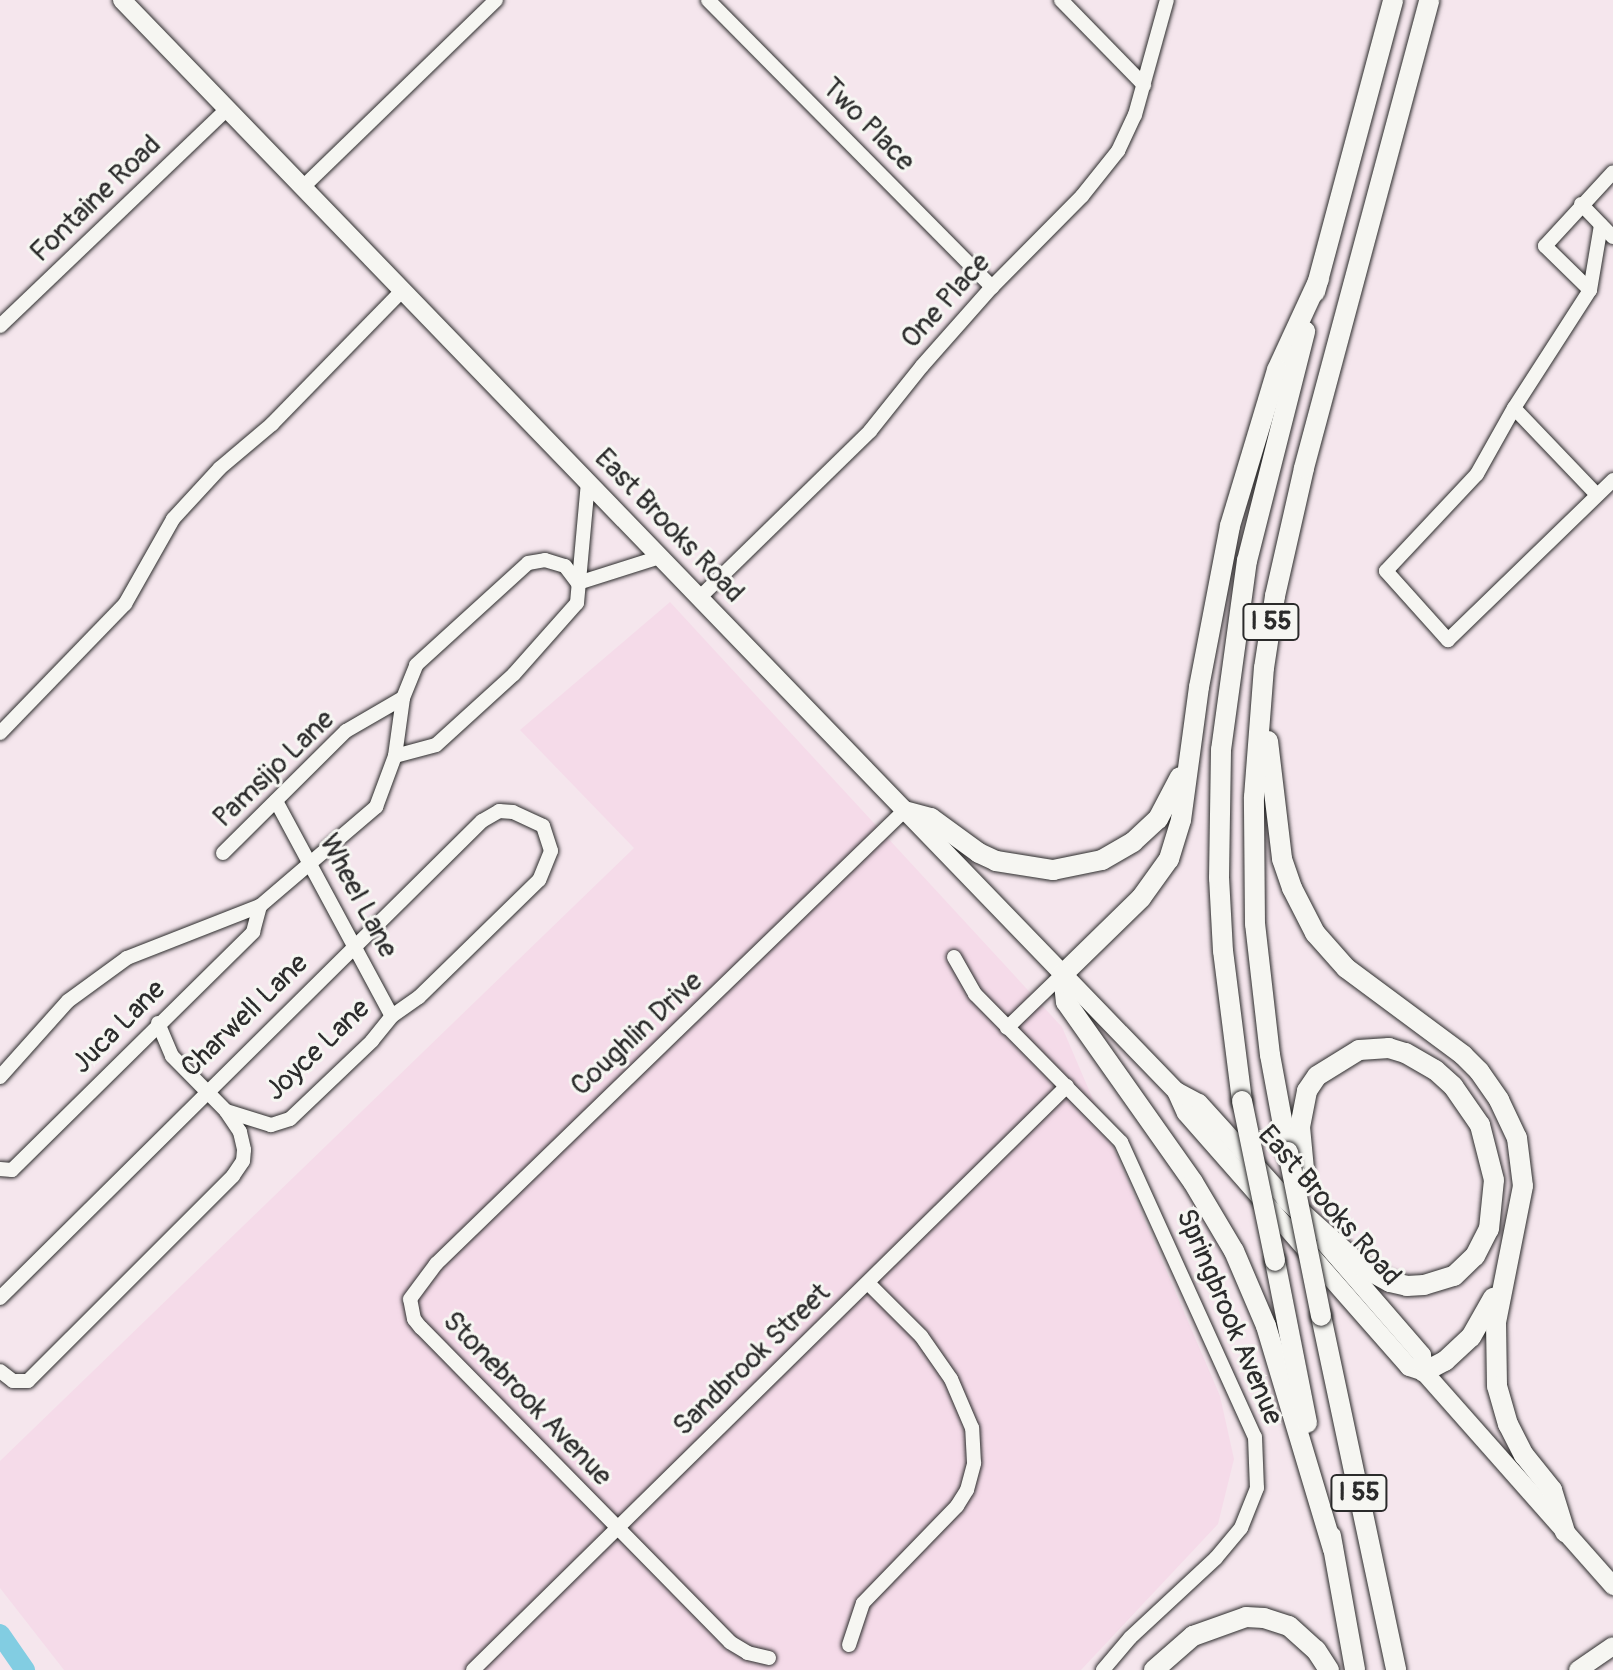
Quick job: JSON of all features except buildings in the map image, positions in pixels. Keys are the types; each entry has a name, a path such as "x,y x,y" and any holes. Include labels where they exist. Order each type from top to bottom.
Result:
{"highway":[{"name":"I 55","path":"1355,1670 1242,1101 1222,937 1219,810 1224,722 1247,561 1393,0"},
{"name":"I 55","path":"1396,1670 1321,1316 1270,1055 1255,924 1254,797 1264,668 1297,495 1429,0"},
{"path":"1319,279 1277,370 1250,454 1217,587 1190,738 1181,820 1169,859 1141,898 1063,974 1066,1002 1193,1182 1234,1251 1266,1326 1333,1549"},
{"path":"1264,668 1275,823 1292,888 1315,933 1346,968 1463,1055 1499,1100 1517,1138 1521,1161 1519,1216 1496,1322 1497,1386 1508,1424 1524,1455 1552,1490 1565,1532"},
{"path":"904,811 931,818 996,861 1035,869 1080,866 1118,852 1158,819 1178,782 1190,738"},
{"path":"1286,1199 1361,1266 1390,1282 1407,1286 1424,1285 1454,1276 1475,1256 1489,1229 1494,1180 1480,1125 1453,1086 1435,1070 1389,1048 1359,1050 1317,1076 1307,1091 1300,1127 1309,1198 1305,1231"},
{"path":"1424,1372 1455,1353 1480,1326 1510,1252"},
{"path":"1154,1670 1193,1636 1246,1617 1264,1618 1289,1626 1316,1650 1329,1670"}],"main road":[{"name":"East Brooks Road","path":"122,0 1176,1091 1199,1103 1422,1355 1424,1372"},
{"name":"East Brooks Road","path":"1176,1091 1186,1113 1409,1367 1424,1372 1613,1586"},
{"path":"1578,1670 1613,1646"}],"street":[{"path":"302,188 496,0"},
{"name":"Two Place","path":"708,0 992,287"},
{"path":"1061,0 1144,85"},
{"name":"One Place","path":"699,598 870,431 992,287 1082,196 1118,151 1135,115 1167,0"},
{"name":"Fontaine Road","path":"0,326 227,109"},
{"path":"1590,290 1545,246 1613,172"},
{"path":"1581,204 1613,237"},
{"path":"1601,225 1590,290 1514,408 1477,474 1386,571 1448,640 1613,480"},
{"path":"0,733 125,604 173,519 220,468 272,424 402,291"},
{"path":"1514,408 1597,495"},
{"path":"395,756 436,745 514,674 577,603 588,482"},
{"path":"578,583 660,557"},
{"path":"0,1077 68,1001 127,958 260,906 376,807 395,756 403,698 416,665 528,563 545,560 565,566 578,583"},
{"name":"Pamsijo Lane","path":"223,853 346,731 403,698"},
{"name":"Wheel Lane","path":"276,801 392,1016"},
{"name":"Charwell Lane","path":"0,1298 482,821 499,811 513,812 543,826"},
{"name":"Coughlin Drive","path":"410,1299 436,1264 904,811"},
{"name":"Joyce Lane","path":"226,1111 265,1124 285,1122 372,1041 392,1016 419,997 539,880 551,851 543,826"},
{"name":"Juca Lane","path":"0,1169 12,1170 253,932 260,906"},
{"name":"Springbrook Avenue","path":"954,957 968,986 1107,1125 1129,1157 1246,1411 1257,1450 1254,1500 1234,1538 1130,1638 1103,1670"},
{"path":"1007,1028 1063,974"},
{"path":"0,1371 13,1381 28,1381 233,1176 243,1161 240,1132 226,1111 172,1056 158,1023"},
{"name":"Sandbrook Street","path":"473,1670 1067,1086"},
{"path":"849,1645 863,1603 957,1506 967,1490 974,1463 972,1428 951,1379 921,1336 868,1283"},
{"name":"Stonebrook Avenue","path":"410,1299 411,1311 421,1328 617,1529 730,1642 748,1653 769,1658"}],"shaded area":[{"path":"670,602 1062,1027 1220,1396 1234,1459 1218,1524 1081,1670 64,1670 0,1588 0,1461 634,848 520,730"}],"waterway":[{"path":"0,1634 25,1670"}]}
